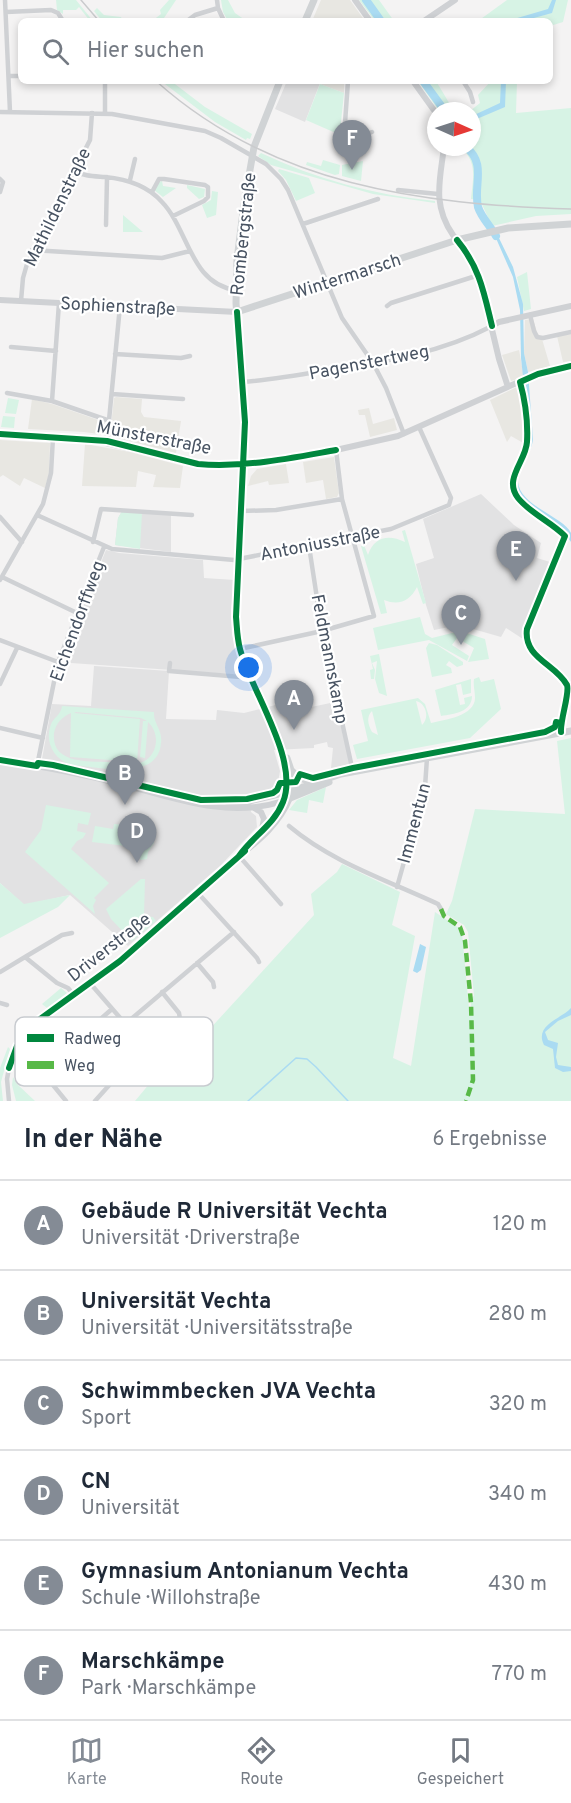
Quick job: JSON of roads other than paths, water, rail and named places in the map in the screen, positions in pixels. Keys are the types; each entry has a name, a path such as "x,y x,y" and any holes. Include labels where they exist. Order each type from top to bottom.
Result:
{"main road":[{"path":"306,18 314,0"},
{"name":"Rombergstraße","path":"244,464 245,422 236,290 244,204 252,156 259,130 279,84"},
{"name":"Wintermarsch","path":"237,312 457,240 497,230 532,225 571,224"},
{"name":"Münsterstraße","path":"0,434 107,441 198,464 244,464"},
{"name":"Driverstraße","path":"244,464 236,617 240,649 277,740 285,768 287,796"},
{"path":"287,796 315,782 354,772 571,731"},
{"name":"Driverstraße","path":"277,740 287,757 291,770 287,796"},
{"path":"291,770 302,780 315,782"},
{"path":"287,796 354,772"}],"street":[{"path":"5,0 10,112"},
{"path":"217,0 223,18"},
{"path":"355,0 368,18"},
{"path":"428,18 455,0"},
{"path":"191,18 218,8"},
{"path":"6,12 51,10 58,13 61,18"},
{"path":"9,76 18,76"},
{"path":"105,84 105,113"},
{"path":"348,84 345,137 353,139 372,132"},
{"path":"415,84 428,102"},
{"path":"465,84 470,92 472,102"},
{"path":"0,112 105,113 205,131 266,164 281,179 303,224 347,328 373,363 388,391 404,434"},
{"name":"Mathildenstraße","path":"21,301 23,278 32,250 90,140 92,113"},
{"path":"443,156 438,194 443,217 474,263 479,275 508,387"},
{"path":"130,180 135,159"},
{"path":"74,171 82,175 130,180 152,192 164,203 200,268 222,287 236,290"},
{"path":"106,177 106,225"},
{"path":"0,179 3,182 0,192"},
{"path":"152,192 159,179 204,184 209,191 208,197 172,216"},
{"path":"398,190 438,194"},
{"path":"303,224 378,199"},
{"path":"32,250 162,258 190,251"},
{"path":"387,306 479,275"},
{"name":"Sophienstraße","path":"0,300 237,312"},
{"path":"52,401 60,303"},
{"path":"107,441 120,306"},
{"path":"492,326 518,317 571,306"},
{"path":"529,315 537,336 543,338 571,332"},
{"name":"Pagenstertweg","path":"242,382 282,379 426,353 492,326"},
{"path":"11,347 56,351"},
{"path":"116,354 181,358 190,356"},
{"name":"Münsterstraße","path":"244,464 336,450 404,434 524,380 571,366"},
{"path":"524,380 527,442 513,478 515,493 522,502 565,536 526,637 527,644 532,650 569,683 561,717 561,733"},
{"path":"6,393 52,401 110,421"},
{"path":"112,394 183,399"},
{"name":"Antoniusstraße","path":"37,515 104,547 120,551 239,559 353,538 391,529 435,512 451,502 419,427"},
{"path":"53,437 49,481 43,504 1,579 76,613"},
{"path":"240,649 322,631 374,616 342,499 336,450"},
{"path":"242,511 276,510 342,499"},
{"path":"93,542 101,509 192,515"},
{"path":"0,517 22,542"},
{"name":"Feldmannskamp","path":"309,546 322,631 354,772"},
{"name":"Eichendorffweg","path":"38,766 58,662 104,547"},
{"path":"0,640 58,662"},
{"path":"0,684 17,648"},
{"path":"170,663 169,671 241,677 250,675"},
{"path":"0,728 43,738"},
{"name":"Immentun","path":"397,887 425,787 427,759"},
{"path":"0,760 122,784 189,803 237,809 254,808 287,796"},
{"path":"226,807 287,796"},
{"name":"Driverstraße","path":"42,1017 127,955 238,856 275,816 287,796"},
{"name":"Driverstraße","path":"238,856 256,844 271,828 282,813 287,796"},
{"path":"254,808 261,812 264,819 258,836"},
{"name":"Immentun","path":"290,826 331,856 438,904 441,909"},
{"path":"238,856 281,904"},
{"path":"197,892 258,958 259,962"},
{"path":"134,1017 234,932"},
{"path":"0,972 62,934 72,933"},
{"path":"25,957 73,994"},
{"path":"197,963 213,982 214,987"},
{"path":"89,982 120,1017"},
{"path":"162,993 179,1013 180,1017"},
{"path":"0,1003 7,1005"},
{"path":"103,1017 112,1009"},
{"name":"Driverstraße","path":"9,1101 7,1079 15,1052"},
{"path":"54,1086 66,1101"},
{"path":"95,1101 108,1086"}],"water":[{"path":"552,0 556,0 552,13 534,18 517,18 548,9"},
{"path":"501,84 506,84 505,107 481,117 481,112 500,103"},
{"path":"495,236 498,236 513,267 523,304 524,353 528,372 533,439 518,482 526,498 567,527 571,533 571,542 563,530 522,498 515,487 516,478 530,441 521,358 520,310 513,277"},
{"path":"420,944 426,947 421,970 417,973 413,971"},
{"path":"571,1008 571,1015 558,1021 545,1032 548,1040 558,1043 556,1057 558,1065 571,1067 571,1071 563,1072 555,1068 553,1049 544,1045 542,1038 546,1027"}],"waterway":[{"path":"366,0 379,18"},
{"path":"425,84 438,102"},
{"path":"473,156 478,168 478,207 496,236"},
{"path":"248,1101 296,1058 307,1059 348,1101"}],"railway":[{"path":"81,0 96,18"},
{"path":"160,84 201,116 249,145 299,166 351,182 405,194 459,202 571,209"}],"place":[{"name":"Marschkämpe","path":"352,170"},
{"name":"Gymnasium Antonianum Vechta","path":"516,581"},
{"name":"Schwimmbecken JVA Vechta","path":"461,645"},
{"name":"Gebäude R Universität Vechta","path":"294,730"},
{"name":"Universität Vechta","path":"125,805"},
{"name":"CN","path":"137,863"}]}
